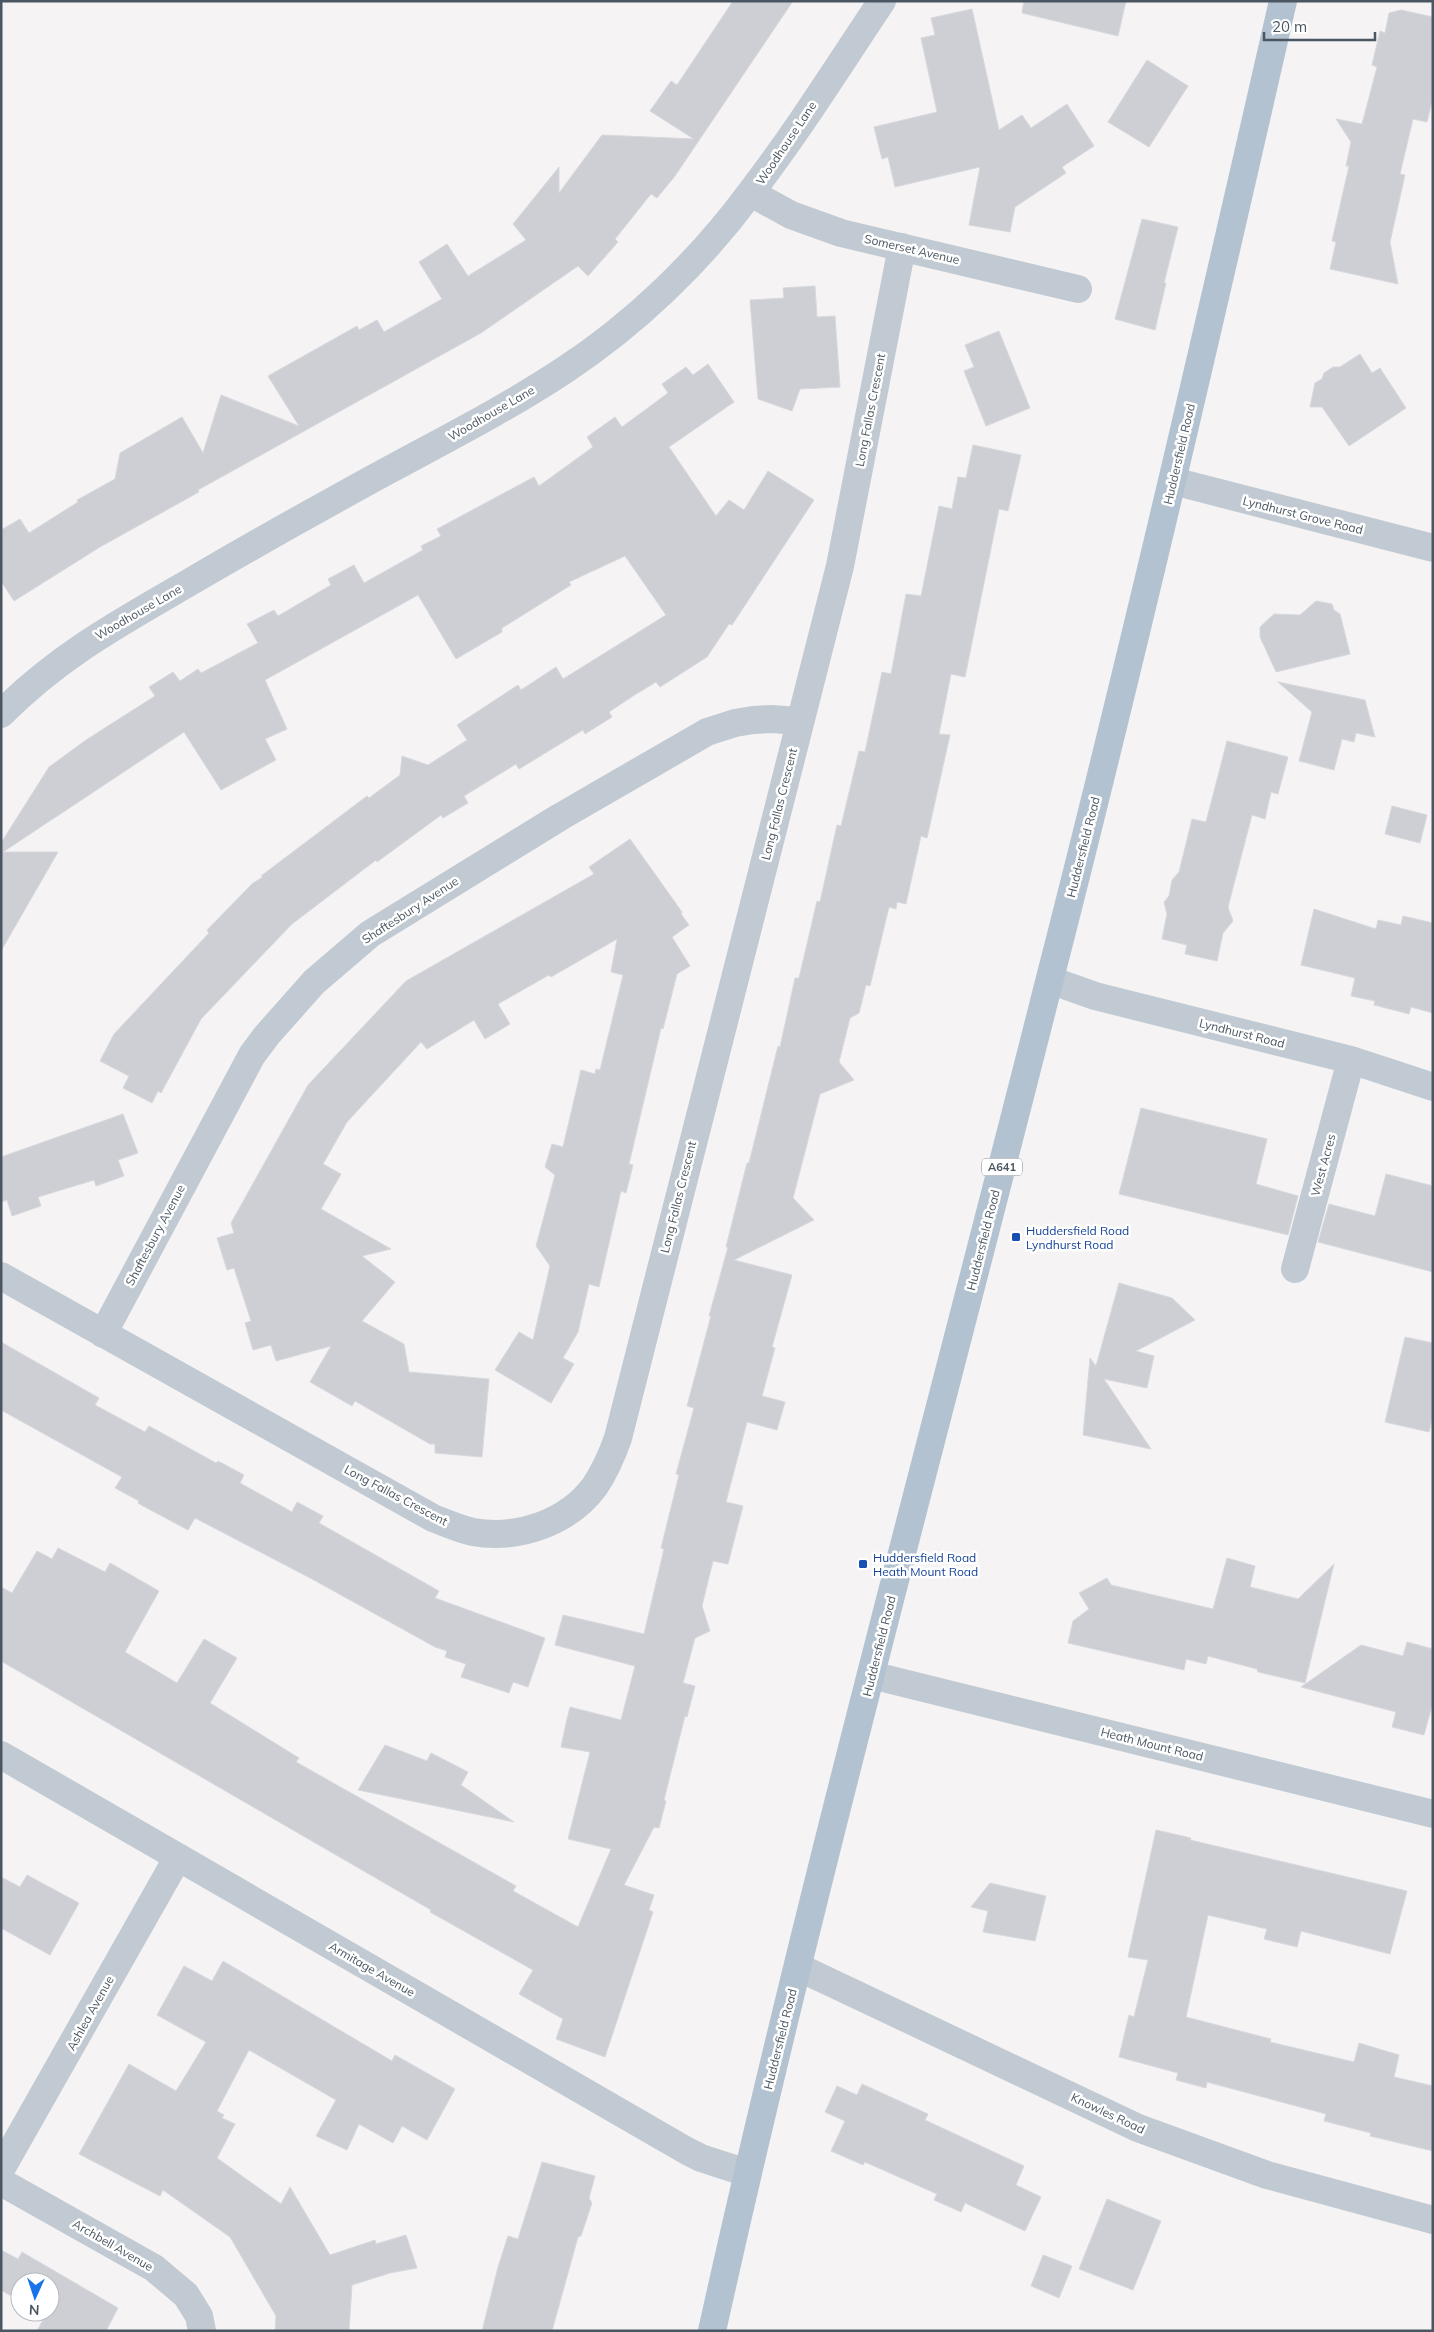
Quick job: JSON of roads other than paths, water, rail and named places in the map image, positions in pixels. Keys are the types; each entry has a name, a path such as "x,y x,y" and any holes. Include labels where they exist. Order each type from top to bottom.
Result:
{"main road":[{"name":"Huddersfield Road","path":"712,2331 747,2173 798,1966 1050,980 1173,481 1283,1"}],"street":[{"name":"Woodhouse Lane","path":"1,714 44,675 95,637 300,518 492,414 564,371 624,325 669,285 707,246 751,193 882,1"},
{"name":"Somerset Avenue","path":"751,193 791,215 822,227 1078,289"},
{"name":"Long Fallas Crescent","path":"1,1276 433,1518 460,1528 483,1534 520,1532 543,1525 571,1510 595,1486 618,1438 840,566 902,247"},
{"name":"Lyndhurst Grove Road","path":"1173,481 1433,548"},
{"name":"Shaftesbury Avenue","path":"103,1334 252,1055 266,1035 314,982 341,958 370,934 568,812 707,732 735,723 753,720 771,718 800,721"},
{"name":"Lyndhurst Road","path":"1050,980 1095,996 1351,1060 1433,1087"},
{"name":"West Acres","path":"1295,1269 1351,1060"},
{"name":"Heath Mount Road","path":"871,1675 1433,1814"},
{"name":"Armitage Avenue","path":"1,1755 687,2151 701,2158 747,2173"},
{"name":"Ashlea Avenue","path":"1,2169 178,1857"},
{"name":"Knowles Road","path":"798,1966 1138,2128 1267,2175 1433,2220"},
{"name":"Archbell Avenue","path":"1,2182 154,2268 186,2295 199,2316 202,2331"}],"place":[{"name":"Huddersfield Road Lyndhurst Road","path":"1016,1237"},
{"name":"Huddersfield Road Heath Mount Road","path":"863,1564"}]}
